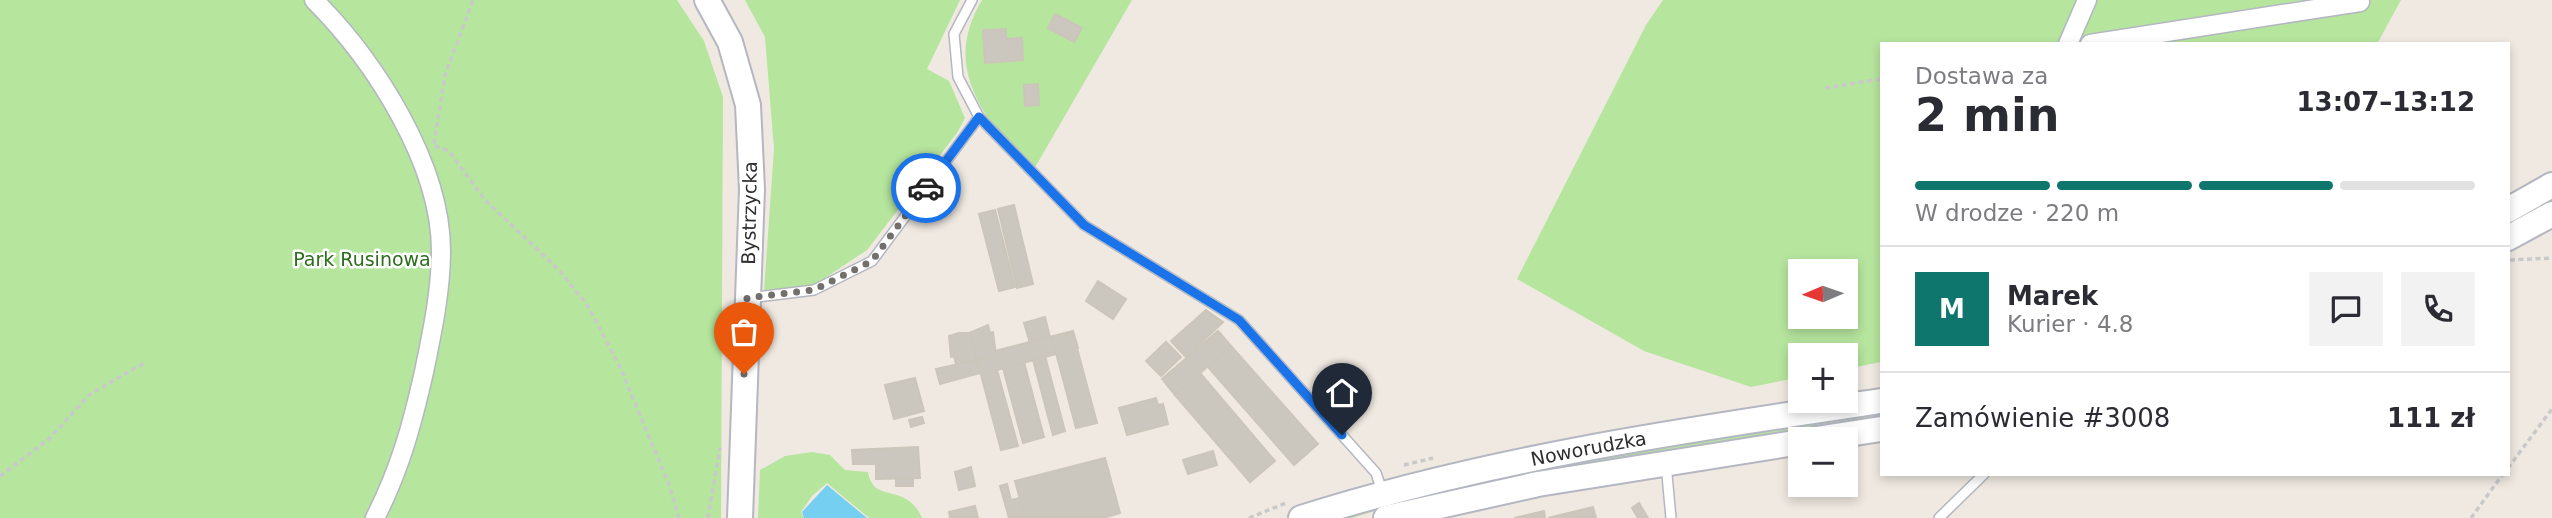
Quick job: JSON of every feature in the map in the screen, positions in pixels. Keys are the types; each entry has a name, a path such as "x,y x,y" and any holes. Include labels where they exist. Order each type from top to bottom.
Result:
{"main road":[{"name":"Bystrzycka","path":"707,0 730,42 748,105 752,189 740,518"},
{"path":"2510,209 2552,185"},
{"path":"2510,237 2552,214"},
{"name":"Noworudzka","path":"1301,518 1383,492 1487,466 1600,445 1880,401"},
{"path":"1858,433 1880,429"},
{"name":"Noworudzka","path":"1396,517 1538,484 1788,444"}],"street":[{"path":"314,0 335,21 380,82 415,147 428,177 441,251 436,296 413,424 399,466 375,518"},
{"path":"2069,42 2087,0"},
{"path":"2103,42 2360,2"}],"lane":[{"path":"972,0 954,34 958,77 979,117 1084,225 1239,320 1376,473 1383,492"},
{"path":"747,298 814,290 872,261 979,117"},
{"path":"1666,462 1671,518"},
{"path":"1939,518 1982,476"}],"path":[{"path":"435,145 445,75 473,0"},
{"path":"1825,88 1880,79"},
{"path":"415,147 426,142 449,152 485,200 559,270 589,306 619,365 668,482 679,518"},
{"path":"2510,260 2552,258"},
{"path":"0,476 49,439 90,394 146,362"},
{"path":"2510,465 2552,409"},
{"path":"709,518 721,442"},
{"path":"2471,518 2502,476"}],"green space":[{"name":"Park Rusinowa","path":"0,0 677,0 704,41 723,97 721,518 0,518"},
{"path":"745,0 960,0 927,69 949,81 965,118 957,133 867,250 813,286 764,291 774,149 765,37"},
{"path":"982,0 1132,0 1030,176 985,114 974,94 967,72 966,50 970,26"},
{"path":"1663,0 2401,0 2378,42 1880,42 1880,362 1858,367 1858,343 1788,343 1788,380 1751,387 1644,351 1517,279 1646,25"},
{"path":"1880,412 1880,419 1828,427 1788,427 1788,433 1689,448 1377,510 1352,518 1331,518 1533,467"},
{"path":"812,452 830,455 845,470 868,472 876,488 908,500 922,518 869,518 827,483 812,496 801,512 804,518 758,518 760,470 785,456"}],"water":[{"path":"827,485 867,518 804,518 802,512"}],"building":[{"path":"1055,14 1082,28 1074,42 1048,28"},
{"path":"1006,29 1006,39 1022,38 1023,60 985,63 983,30"},
{"path":"1038,84 1039,105 1025,106 1024,85"},
{"path":"1014,205 1033,284 1017,288 998,209"},
{"path":"995,210 1015,287 999,291 979,214"},
{"path":"1098,281 1126,299 1113,319 1086,301"},
{"path":"1206,310 1223,322 1186,357 1171,341"},
{"path":"1045,317 1050,337 1030,343 1024,323"},
{"path":"988,325 990,333 993,332 996,355 977,360 969,333"},
{"path":"1073,331 1078,348 997,370 1018,446 1001,450 977,360 996,355 995,351"},
{"path":"1218,331 1231,346 1175,395 1162,379"},
{"path":"969,333 977,360 956,364 954,356 951,357 949,336"},
{"path":"1073,333 1097,423 1076,428 1052,338"},
{"path":"1166,342 1181,357 1161,376 1146,361"},
{"path":"1231,346 1318,444 1294,465 1208,367"},
{"path":"1045,356 1065,431 1053,435 1033,360"},
{"path":"977,360 980,373 940,384 936,369"},
{"path":"1024,362 1044,437 1023,443 1003,368"},
{"path":"1200,373 1275,461 1250,482 1175,395"},
{"path":"915,378 924,411 894,419 885,385"},
{"path":"1156,398 1158,405 1163,404 1168,424 1127,435 1119,408"},
{"path":"922,417 924,423 911,427 909,420"},
{"path":"918,447 920,478 876,479 876,464 853,464 852,450"},
{"path":"1213,451 1217,465 1188,474 1183,460"},
{"path":"1105,458 1120,513 1103,518 1025,518 1015,481"},
{"path":"971,467 975,486 959,490 955,472"},
{"path":"913,478 913,486 896,486 896,479"},
{"path":"1007,484 1011,500 1020,498 1025,518 1009,518 1000,486"},
{"path":"1639,503 1648,518 1638,518 1632,508"},
{"path":"975,506 978,518 950,518 949,512"},
{"path":"1593,507 1596,518 1548,518"},
{"path":"1544,511 1545,518 1514,518"}],"way so far":[{"path":"744,374 747,298 814,290 872,261 926,188"}],"route":[{"path":"926,188 979,117 1084,225 1239,320 1342,435"}]}
